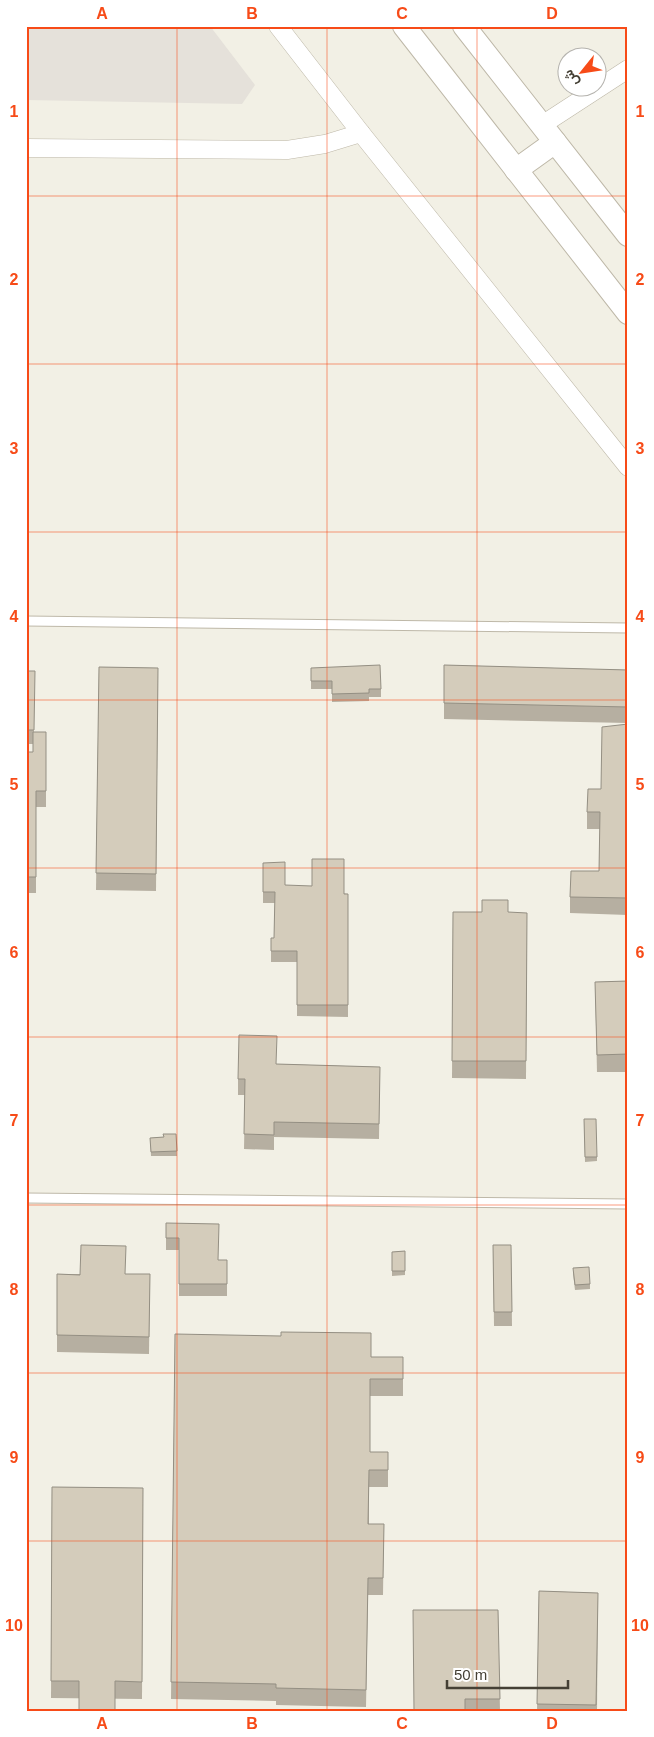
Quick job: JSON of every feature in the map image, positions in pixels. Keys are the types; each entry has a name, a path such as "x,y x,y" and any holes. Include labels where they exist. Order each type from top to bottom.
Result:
{"street":[{"path":"278,26 361,133 628,466"},
{"path":"404,26 628,313"},
{"path":"464,26 628,235"},
{"path":"516,170 548,133 628,69"},
{"path":"26,148 287,150 325,144 361,133"}],"lane":[{"path":"26,621 628,628"},
{"path":"26,1198 628,1204"}],"shaded area":[{"path":"26,26 210,26 255,85 242,104 26,100"}],"building":[{"path":"380,665 381,689 369,689 369,693 332,694 332,681 311,681 311,668"},
{"path":"444,665 628,670 628,707 444,703"},
{"path":"99,667 158,668 156,874 96,873"},
{"path":"26,671 35,671 34,730 26,730"},
{"path":"628,724 628,898 570,897 571,871 599,871 600,812 587,812 588,789 601,789 602,727"},
{"path":"33,732 46,732 46,791 36,791 36,877 26,877 26,752 33,752"},
{"path":"312,859 344,859 344,894 348,894 348,1005 297,1005 297,951 271,951 271,938 274,938 275,892 263,892 263,863 285,862 285,885 312,886"},
{"path":"482,900 508,900 508,912 527,913 526,1061 452,1061 453,912 482,912"},
{"path":"628,981 628,1054 597,1055 595,982"},
{"path":"239,1035 277,1036 276,1064 380,1067 379,1124 274,1122 274,1135 244,1134 245,1079 238,1079"},
{"path":"584,1119 596,1119 597,1157 585,1157"},
{"path":"163,1134 176,1134 177,1151 151,1152 150,1138 164,1137"},
{"path":"166,1223 219,1224 218,1260 227,1260 227,1284 179,1284 179,1238 166,1238"},
{"path":"81,1245 126,1246 125,1274 150,1274 149,1337 57,1335 57,1274 80,1275"},
{"path":"493,1245 511,1245 512,1312 494,1312"},
{"path":"405,1251 405,1271 392,1271 392,1252"},
{"path":"589,1267 590,1284 575,1285 573,1268"},
{"path":"281,1332 371,1333 371,1357 403,1357 403,1379 370,1379 370,1452 388,1452 388,1470 369,1470 368,1524 384,1524 383,1578 368,1578 366,1690 276,1688 276,1684 171,1682 175,1334 281,1336"},
{"path":"52,1487 143,1488 142,1682 115,1681 115,1711 79,1711 79,1681 51,1681"},
{"path":"539,1591 598,1593 596,1705 537,1704"},
{"path":"413,1610 498,1610 500,1699 465,1699 465,1711 414,1711"}]}
